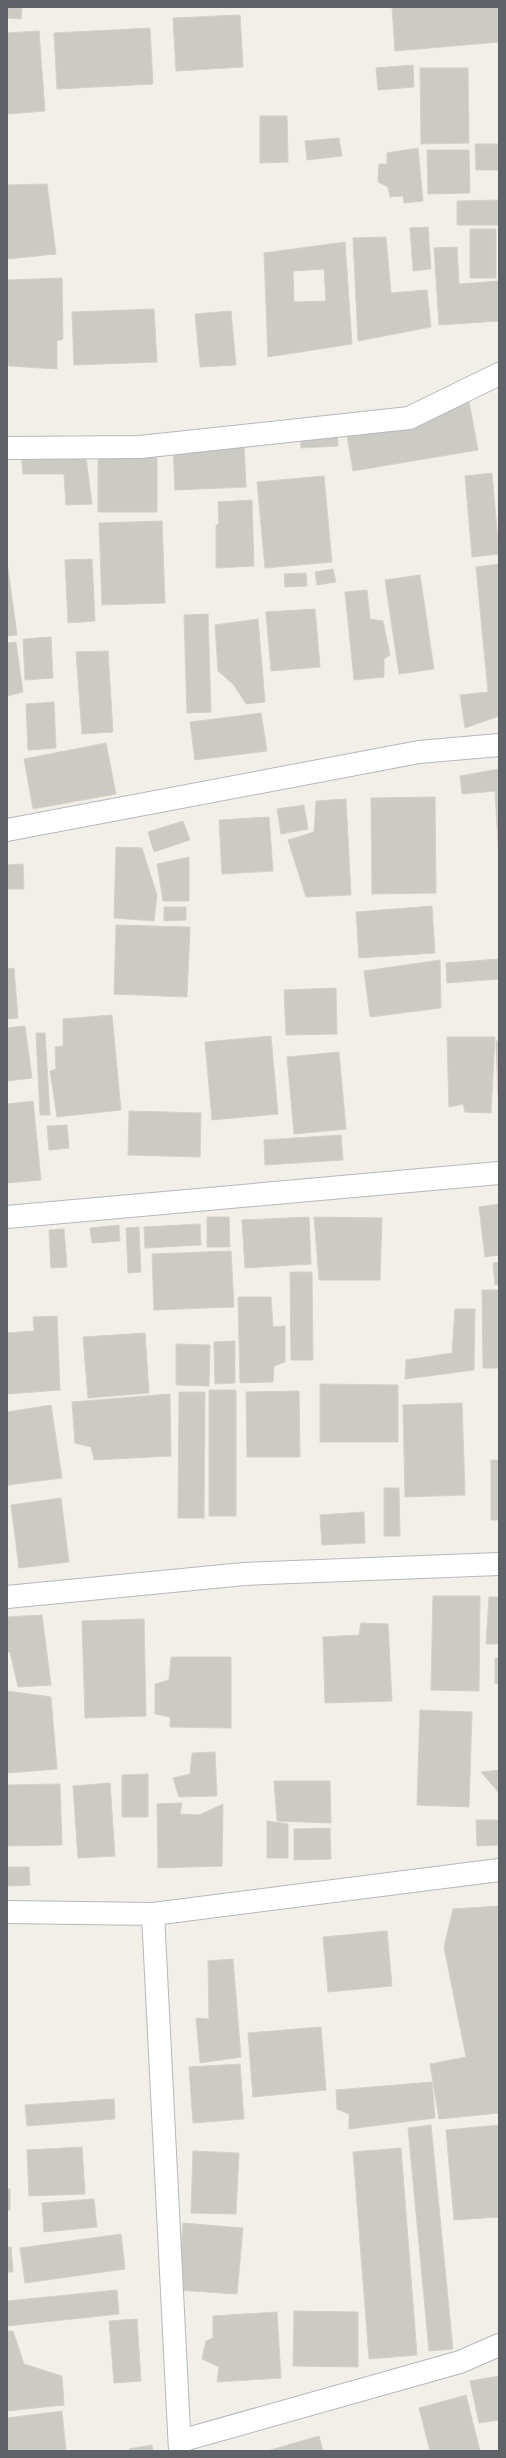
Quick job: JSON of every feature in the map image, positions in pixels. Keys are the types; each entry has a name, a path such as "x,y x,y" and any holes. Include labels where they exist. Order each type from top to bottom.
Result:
{"street":[{"path":"7,448 140,447 409,418 499,374"},
{"path":"7,830 419,752 499,745"},
{"path":"7,1217 499,1173"},
{"path":"7,1596 244,1574 499,1564"},
{"path":"7,1912 152,1914 499,1870"},
{"path":"152,1914 180,2446 460,2362 499,2345"}],"building":[{"path":"7,7 22,7 21,19 7,18"},
{"path":"392,7 499,7 499,42 395,51"},
{"path":"240,15 243,67 176,71 173,18"},
{"path":"150,28 153,84 57,89 54,33"},
{"path":"39,31 45,111 7,114 7,33"},
{"path":"413,65 414,87 378,90 376,68"},
{"path":"420,68 468,68 469,143 421,144"},
{"path":"260,116 287,116 288,162 260,163"},
{"path":"339,138 342,156 307,160 305,141"},
{"path":"475,144 499,144 499,170 476,170"},
{"path":"418,148 423,201 404,203 403,196 390,197 388,187 378,182 379,164 387,164 387,153"},
{"path":"427,150 469,150 470,193 428,194"},
{"path":"47,184 56,254 7,259 7,185"},
{"path":"499,200 499,225 457,225 457,201"},
{"path":"428,227 431,269 413,271 410,228"},
{"path":"470,229 496,229 496,278 470,278"},
{"path":"386,237 391,293 427,290 431,327 358,341 353,238"},
{"path":"345,242 352,344 268,357 264,253","holes":["324,269 326,301 294,302 293,271"]},
{"path":"457,247 459,284 499,281 499,321 439,325 434,248"},
{"path":"62,278 63,339 57,341 57,369 9,366 7,358 7,280"},
{"path":"154,309 157,362 74,365 72,312"},
{"path":"231,311 236,365 200,367 195,314"},
{"path":"468,396 478,450 353,471 344,418"},
{"path":"336,418 338,446 301,448 300,421"},
{"path":"244,443 246,487 175,490 173,446"},
{"path":"98,444 157,444 157,512 98,512"},
{"path":"85,449 92,504 66,505 64,474 23,474 21,452"},
{"path":"492,473 499,554 472,557 465,476"},
{"path":"324,476 332,562 265,568 257,482"},
{"path":"252,500 254,566 216,568 216,526 219,523 218,502"},
{"path":"162,521 165,603 102,605 99,523"},
{"path":"92,559 95,621 68,623 65,560"},
{"path":"7,561 17,635 7,636"},
{"path":"499,564 499,716 465,728 460,695 488,692 476,567"},
{"path":"333,569 336,582 317,585 315,572"},
{"path":"306,573 307,586 285,587 284,574"},
{"path":"420,575 434,669 399,674 385,580"},
{"path":"367,590 370,619 383,621 390,655 384,659 384,677 354,680 345,592"},
{"path":"315,609 320,667 271,671 266,612"},
{"path":"208,614 211,712 187,713 184,615"},
{"path":"258,619 265,702 246,704 234,685 218,671 215,625"},
{"path":"51,637 53,678 25,680 23,639"},
{"path":"16,642 23,692 7,696 7,643"},
{"path":"108,651 113,732 82,734 76,652"},
{"path":"54,702 56,748 28,750 26,704"},
{"path":"261,713 267,751 195,760 190,722"},
{"path":"106,743 116,794 33,809 24,759"},
{"path":"499,769 499,860 495,791 462,794 460,776"},
{"path":"435,797 436,893 372,894 371,798"},
{"path":"346,799 351,895 306,897 288,840 314,832 316,801"},
{"path":"304,805 308,829 281,834 277,809"},
{"path":"269,817 273,871 222,874 219,820"},
{"path":"183,821 190,840 154,852 148,832"},
{"path":"116,847 142,848 157,895 154,921 114,918"},
{"path":"189,857 189,901 163,901 157,864"},
{"path":"23,864 24,889 8,889 7,865"},
{"path":"432,906 435,953 359,958 356,912"},
{"path":"164,907 186,907 186,920 164,921"},
{"path":"116,925 190,927 187,997 114,994"},
{"path":"499,959 499,979 447,983 446,963"},
{"path":"440,960 441,1008 370,1017 364,971"},
{"path":"14,968 18,1018 7,1019 7,969"},
{"path":"336,988 337,1034 286,1035 284,990"},
{"path":"112,1015 121,1110 57,1117 50,1071 56,1069 55,1047 63,1046 63,1019"},
{"path":"25,1026 32,1078 7,1081 7,1028"},
{"path":"36,1033 45,1033 50,1115 40,1115"},
{"path":"271,1036 278,1114 212,1120 205,1042"},
{"path":"447,1037 495,1037 491,1113 465,1112 463,1104 449,1107"},
{"path":"496,1041 499,1041 498,1095"},
{"path":"339,1052 346,1129 294,1134 287,1057"},
{"path":"33,1101 41,1180 7,1183 7,1104"},
{"path":"129,1111 201,1113 200,1157 128,1155"},
{"path":"67,1125 69,1148 49,1150 47,1126"},
{"path":"341,1135 343,1160 265,1165 264,1140"},
{"path":"499,1204 499,1255 485,1257 479,1207"},
{"path":"207,1217 229,1217 230,1247 207,1247"},
{"path":"309,1217 311,1264 245,1268 242,1220"},
{"path":"314,1217 382,1218 380,1280 319,1280"},
{"path":"200,1224 201,1245 145,1248 144,1227"},
{"path":"119,1225 120,1241 92,1243 90,1228"},
{"path":"139,1227 141,1272 128,1273 126,1228"},
{"path":"64,1229 67,1267 51,1268 49,1230"},
{"path":"231,1251 234,1307 154,1310 152,1254"},
{"path":"499,1262 499,1284 495,1285 493,1263"},
{"path":"290,1272 312,1272 313,1360 291,1360"},
{"path":"482,1290 499,1290 499,1368 483,1368"},
{"path":"238,1297 271,1297 273,1327 285,1326 285,1362 274,1366 273,1382 240,1383"},
{"path":"455,1309 475,1309 474,1370 405,1379 406,1360 452,1353"},
{"path":"57,1316 60,1390 7,1394 7,1333 34,1331 33,1317"},
{"path":"145,1333 149,1393 88,1398 83,1337"},
{"path":"235,1341 235,1383 215,1384 214,1342"},
{"path":"176,1344 210,1345 209,1386 176,1385"},
{"path":"320,1384 398,1385 398,1442 320,1442"},
{"path":"209,1390 236,1390 236,1516 209,1516"},
{"path":"299,1391 300,1457 247,1457 246,1392"},
{"path":"179,1392 205,1392 204,1518 178,1518"},
{"path":"170,1394 171,1456 94,1460 91,1447 75,1443 72,1402"},
{"path":"462,1403 465,1495 405,1497 403,1405"},
{"path":"51,1405 62,1478 8,1485 7,1412"},
{"path":"491,1460 499,1460 499,1520 491,1520"},
{"path":"384,1488 399,1488 400,1536 384,1536"},
{"path":"61,1498 69,1562 19,1568 11,1505"},
{"path":"364,1512 365,1543 322,1545 320,1515"},
{"path":"433,1596 480,1596 479,1691 431,1690"},
{"path":"489,1597 499,1597 499,1644 486,1644"},
{"path":"42,1615 51,1685 18,1687 10,1652 7,1652 7,1617"},
{"path":"144,1619 146,1716 85,1718 82,1621"},
{"path":"361,1623 388,1624 392,1701 325,1703 323,1637 359,1635"},
{"path":"171,1657 231,1657 231,1728 170,1727 170,1717 155,1714 155,1684 169,1680"},
{"path":"495,1658 499,1658 499,1683 495,1684"},
{"path":"7,1691 51,1697 57,1769 7,1773"},
{"path":"420,1710 472,1712 469,1807 417,1805"},
{"path":"215,1752 217,1796 179,1797 173,1778 190,1774 192,1753"},
{"path":"499,1770 499,1793 481,1772"},
{"path":"148,1774 148,1817 122,1817 122,1775"},
{"path":"274,1781 330,1781 331,1823 277,1821"},
{"path":"110,1783 115,1856 78,1858 73,1786"},
{"path":"60,1784 62,1845 7,1846 7,1785"},
{"path":"182,1803 180,1814 199,1815 223,1804 222,1866 158,1868 157,1804"},
{"path":"476,1820 499,1820 499,1845 477,1846"},
{"path":"267,1821 288,1824 288,1858 267,1858"},
{"path":"330,1828 331,1859 294,1860 294,1829"},
{"path":"7,1867 29,1867 30,1885 7,1886"},
{"path":"498,1906 499,2113 439,2119 430,2064 466,2057 444,1947 453,1909"},
{"path":"387,1931 392,1986 328,1992 323,1937"},
{"path":"233,1959 241,2057 200,2063 196,2018 209,2019 208,1961"},
{"path":"321,2027 326,2090 253,2097 248,2033"},
{"path":"240,2064 244,2119 193,2123 189,2067"},
{"path":"432,2082 435,2118 349,2129 349,2114 337,2109 336,2090"},
{"path":"114,2099 115,2119 27,2126 25,2105"},
{"path":"431,2125 453,2349 429,2351 408,2128"},
{"path":"499,2125 499,2217 454,2220 446,2130"},
{"path":"82,2147 85,2194 29,2196 27,2150"},
{"path":"401,2148 417,2355 369,2359 353,2152"},
{"path":"193,2151 239,2153 236,2214 191,2213"},
{"path":"7,2189 10,2189 10,2210 7,2210"},
{"path":"94,2199 97,2227 44,2232 42,2203"},
{"path":"183,2223 243,2228 237,2294 177,2290"},
{"path":"121,2234 125,2269 25,2283 20,2248"},
{"path":"7,2247 11,2247 13,2272 7,2272"},
{"path":"117,2290 119,2314 7,2326 7,2301"},
{"path":"294,2311 358,2312 358,2367 293,2366"},
{"path":"277,2312 281,2378 217,2382 219,2367 202,2359 206,2341 213,2338 213,2316"},
{"path":"137,2319 141,2381 114,2383 109,2321"},
{"path":"7,2331 13,2331 24,2364 62,2376 64,2405 7,2411"},
{"path":"499,2376 499,2420 479,2423 470,2381"},
{"path":"466,2395 480,2451 430,2451 419,2408"},
{"path":"62,2411 66,2451 7,2451 7,2418"},
{"path":"319,2436 323,2451 267,2451"},
{"path":"152,2445 153,2451 130,2451 129,2449"}]}
